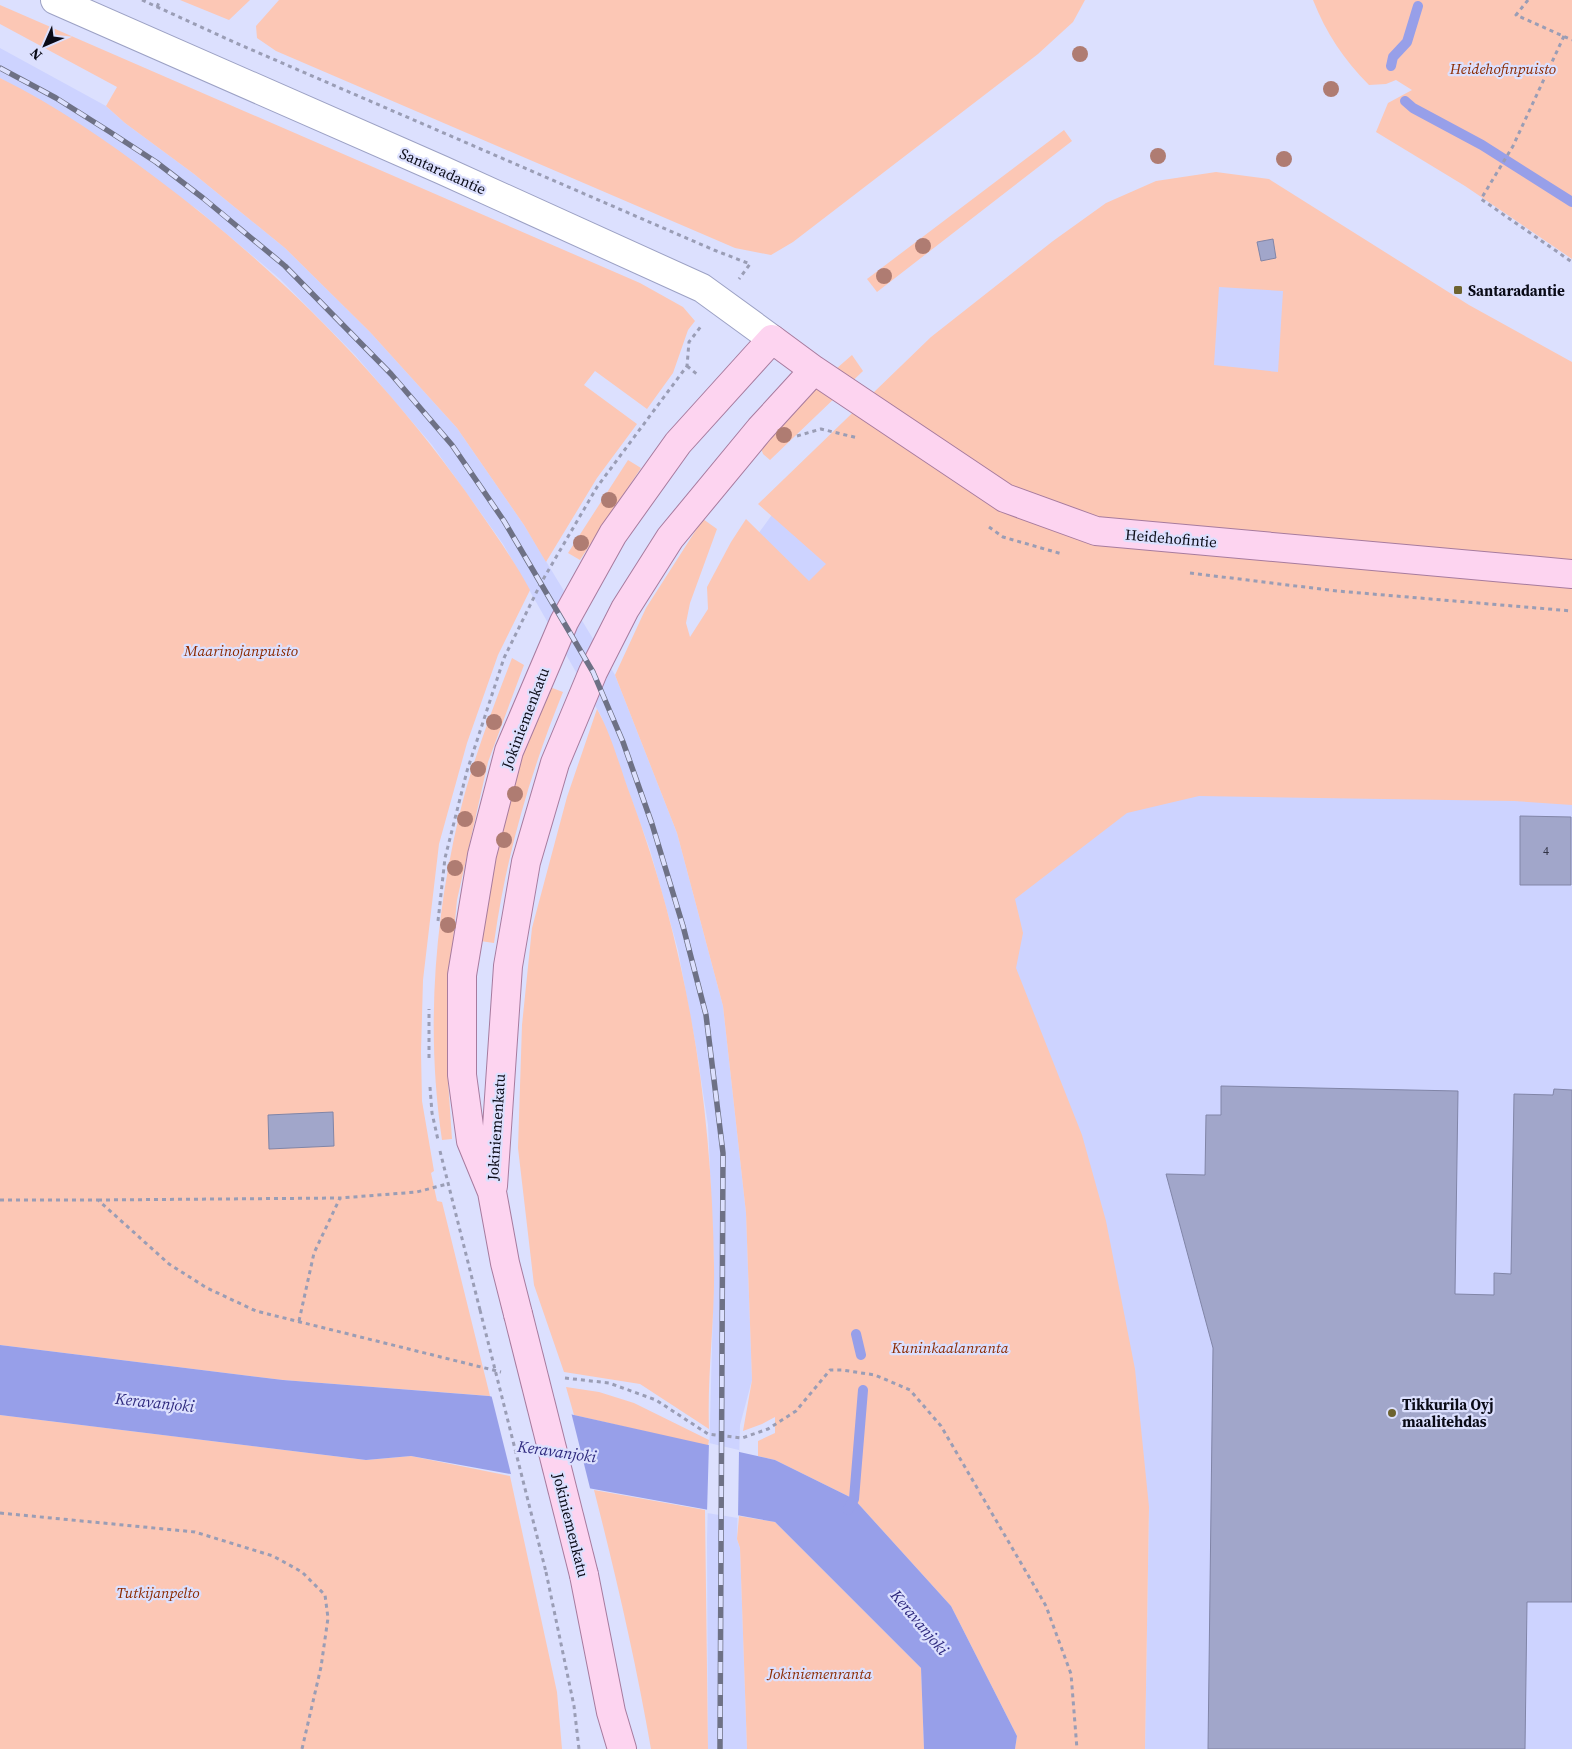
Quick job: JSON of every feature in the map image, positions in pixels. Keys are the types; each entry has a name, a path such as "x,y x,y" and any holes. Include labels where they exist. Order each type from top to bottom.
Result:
{"main road":[{"name":"Santaradantie","path":"772,339 814,370"},
{"name":"Jokiniemenkatu","path":"622,1749 611,1712 584,1576 505,1264 492,1192 471,1141 462,1075 462,975 482,855 509,751 564,622 613,534 678,443 772,339"},
{"name":"Jokiniemenkatu","path":"492,1192 508,966 526,862 554,763 593,672 625,609 670,538 760,429 814,370"},
{"name":"Heidehofintie","path":"814,370 1005,498 1096,531 1572,574"},
{"name":"Jokiniemenkatu","path":"611,1712 611,1749"}],"street":[{"name":"Santaradantie","path":"55,0 451,174 702,288 772,339"}],"path":[{"path":"142,0 299,70 750,264 689,342 687,366 597,487 541,583 504,658"},
{"path":"157,7 160,0"},
{"path":"1528,0 1516,15 1572,40"},
{"path":"1564,36 1513,146 1481,199 1572,262"},
{"path":"0,1200 340,1198 417,1192 447,1184"},
{"path":"299,1321 314,1253 340,1198"},
{"path":"98,1200 169,1264 207,1288 256,1312 503,1372"},
{"path":"480,1310 546,1572 574,1706 578,1749"},
{"path":"561,1378 609,1383 656,1400 708,1434 742,1438 768,1430 796,1411 830,1370 875,1374 910,1390 942,1426 1046,1606 1071,1674 1077,1749"},
{"path":"0,1513 195,1532 273,1556 302,1572 325,1595 328,1618 321,1667 302,1749"}],"shaded area":[{"path":"0,48 106,106 125,123 194,174 285,248 370,332 457,428 524,525 615,675 677,833 723,1006 746,1213 752,1380 740,1425 737,1539 740,1548 747,1749 708,1749 707,1539 714,1267 708,1125 678,950 650,850 601,716 503,544 432,445 355,355 280,279 198,210 0,78"},
{"path":"1094,219 1572,372 1572,1749 1145,1749 1149,1507 736,564 804,471"}],"green space":[{"path":"180,0 250,0 229,20"},
{"path":"279,0 1085,0 1073,22 1038,54 793,242 771,255 735,248 276,51 257,38 256,26"},
{"name":"Heidehofinpuisto","path":"1313,0 1572,0 1572,259 1465,186 1376,132 1388,103 1412,90 1396,80 1386,84 1369,85 1336,46"},
{"path":"0,5 640,283 683,307 695,321 688,330 673,373 647,409 595,371 584,385 637,424 597,478 546,562 524,525 457,428 370,332 285,248 194,174 125,123 106,106 117,87 0,24"},
{"name":"Maarinojanpuisto","path":"0,78 61,112 100,137 200,212 283,284 361,363 433,447 491,528 530,590 498,655 467,743 439,844 423,980 422,1101 434,1171 431,1173 437,1201 442,1202 490,1396 283,1380 0,1345"},
{"path":"1064,130 1072,141 877,292 867,279"},
{"name":"Kuninkaalanranta","path":"1216,172 1269,179 1469,305 1572,362 1572,805 1514,801 1199,796 1127,813 1015,899 1023,933 1016,968 1082,1135 1106,1221 1135,1369 1149,1507 1145,1749 1015,1749 1017,1736 951,1606 854,1499 775,1460 758,1456 758,1441 775,1433 775,1417 743,1431 752,1380 746,1213 723,1006 677,833 615,675 646,608 703,519 717,529 690,603 686,623 690,637 708,609 707,587 731,542 746,519 809,581 826,564 758,504 931,337 1053,241 1106,203 1156,181","holes":["1219,287 1283,291 1278,372 1214,365"]},
{"path":"852,355 863,371 770,460 763,454 760,445 821,382"},
{"path":"628,460 641,468 580,560 568,553"},
{"path":"512,658 524,665 488,762 457,900 450,971 447,1066 452,1139 442,1140 434,1059 435,977 438,937 450,856 464,796 483,736"},
{"path":"547,686 563,692 540,753 512,847 494,943 480,941 486,891 520,753"},
{"path":"597,709 611,741 651,854 681,969 693,1028 702,1087 712,1206 714,1286 709,1429 640,1384 564,1372 534,1285 518,1148 522,1025 532,928 567,797"},
{"path":"566,1387 599,1392 634,1403 709,1440 708,1446 574,1415"},
{"name":"Tutkijanpelto","path":"0,1415 366,1460 411,1456 510,1476 557,1692 562,1749 0,1749"},
{"path":"594,1490 705,1510 708,1749 651,1749 625,1619"},
{"name":"Jokiniemenranta","path":"739,1516 775,1522 921,1668 924,1749 747,1749 740,1548 737,1539"}],"water":[{"name":"Keravanjoki","path":"0,1345 283,1380 489,1396 775,1460 854,1499 951,1606 1017,1736 1015,1749 924,1749 921,1668 775,1522 411,1456 366,1460 0,1415"}],"pier":[{"path":"491,1394 571,1412 591,1492 512,1478"},
{"path":"709,1443 739,1450 738,1518 707,1513"}],"building":[{"path":"1273,239 1276,258 1261,261 1257,242"},
{"path":"1520,816 1571,817 1571,885 1520,885"},
{"name":"Tikkurila Oyj maalitehdas","path":"1221,1086 1458,1091 1455,1294 1494,1295 1494,1273 1511,1274 1514,1094 1553,1095 1554,1089 1572,1090 1572,1602 1527,1602 1525,1749 1208,1749 1213,1348 1166,1174 1205,1175 1206,1115 1221,1115"},
{"path":"333,1112 334,1146 269,1149 268,1115"}],"waterway":[{"path":"1391,66 1393,57 1407,42 1418,6"},
{"path":"1405,101 1413,108 1482,145 1572,202"},
{"path":"856,1334 861,1355"},
{"path":"848,1510 854,1499 863,1390"}],"railway":[{"path":"0,68 56,98 110,132 156,162 203,198 285,266 391,374 452,445 504,521 593,672 623,742 652,824 683,926 706,1015 723,1153 720,1749"}],"place":[{"name":"Santaradantie","path":"1458,290"},
{"name":"Tikkurila Oyj maalitehdas","path":"1392,1413"}]}
